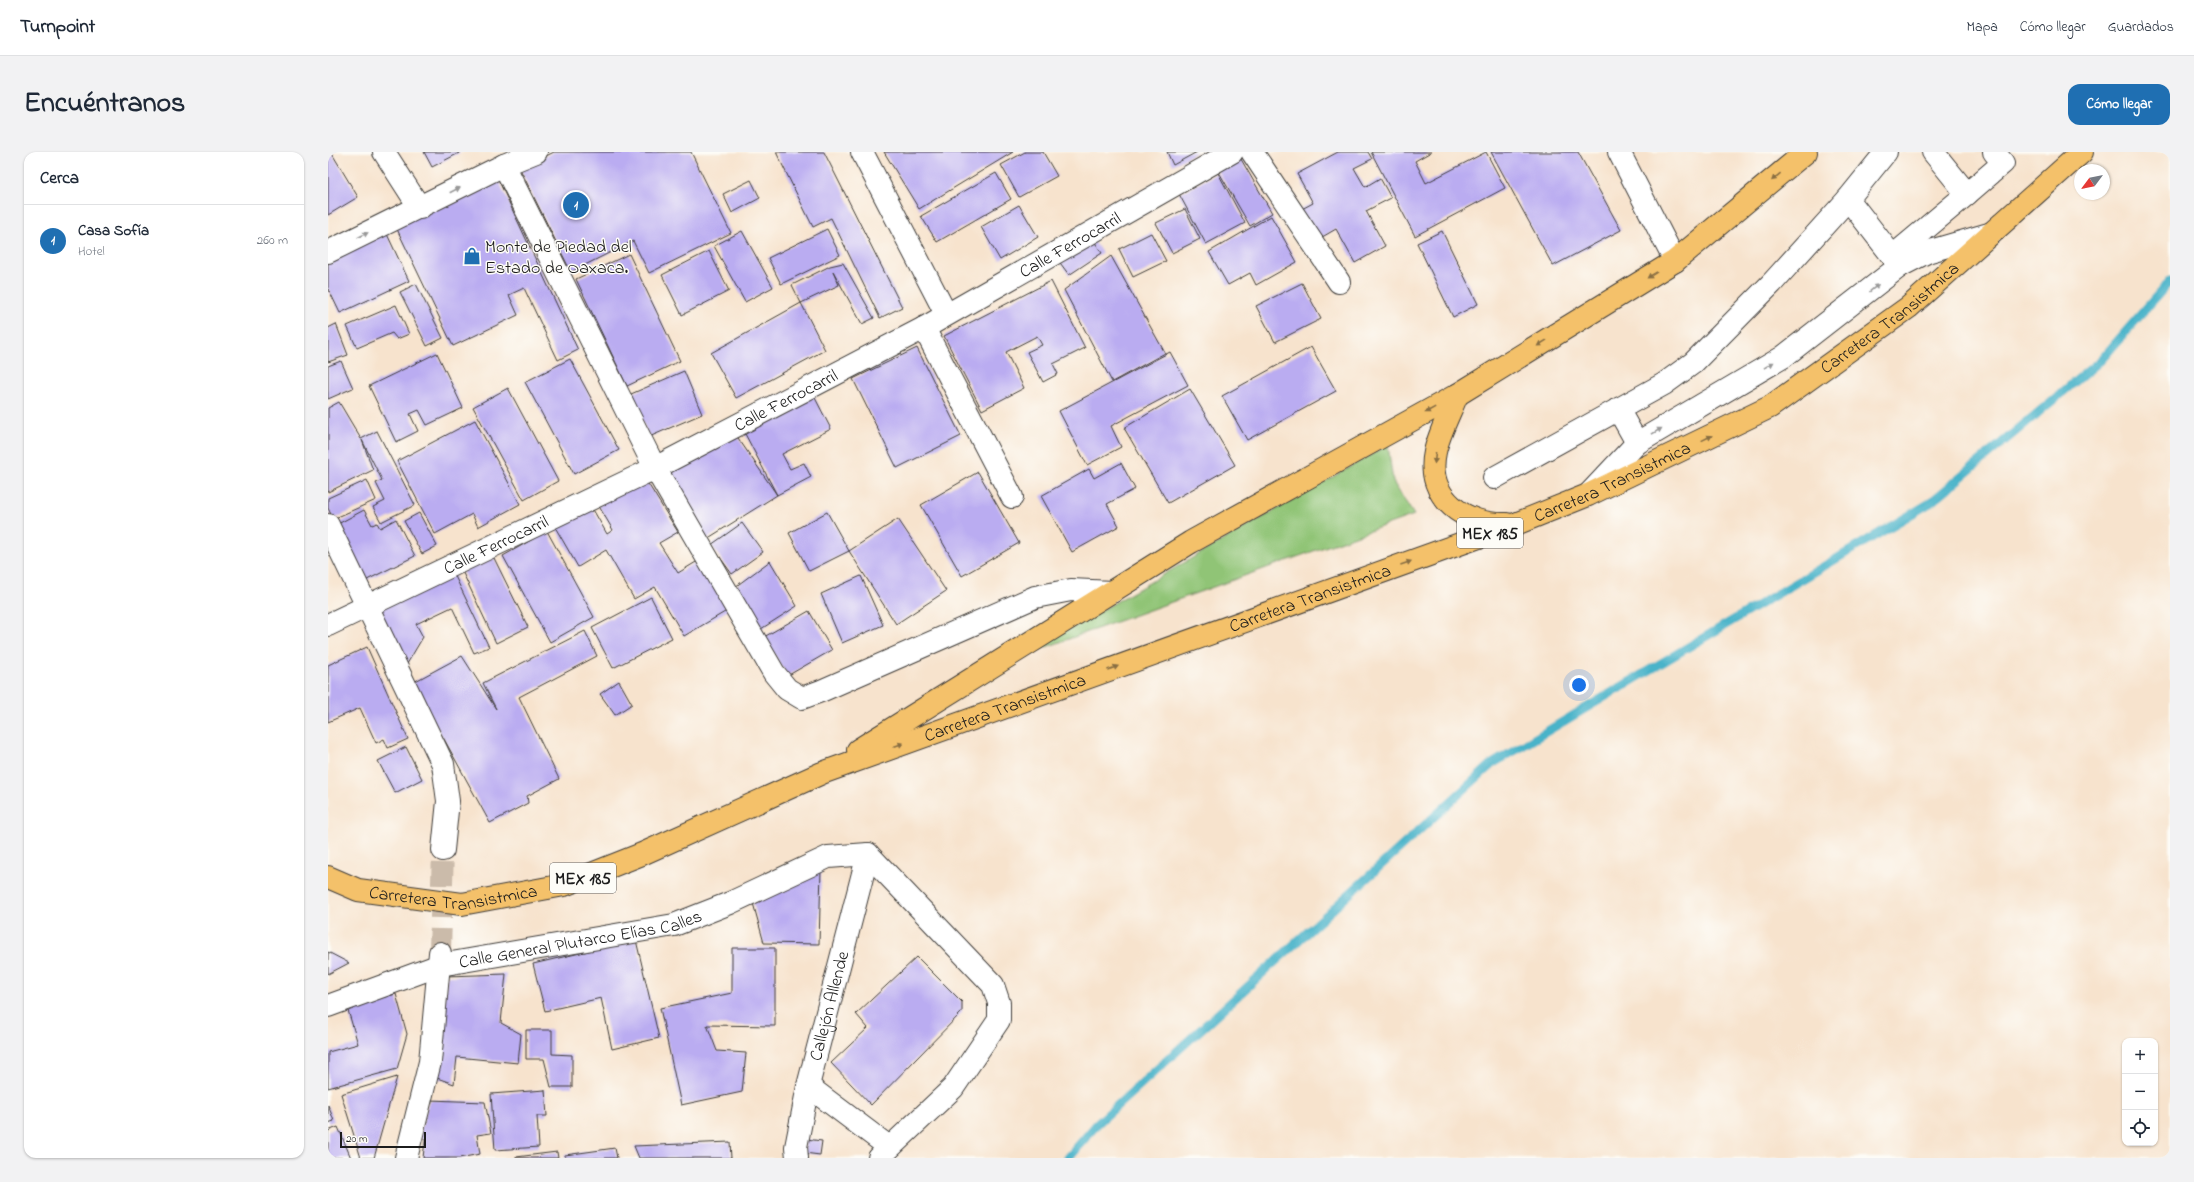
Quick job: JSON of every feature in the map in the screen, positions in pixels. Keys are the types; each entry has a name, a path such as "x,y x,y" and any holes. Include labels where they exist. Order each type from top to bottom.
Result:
{"main road":[{"name":"Carretera Transistmica","path":"822,773 1191,542 1457,395 1676,261 1806,152"},
{"name":"Carretera Transistmica","path":"328,877 358,890 462,904 564,885 642,854 822,773 1518,523 1588,495 1770,407 1909,307 2082,152"},
{"path":"1457,395 1435,452 1434,469 1438,488 1447,502 1461,514 1476,521 1490,525 1518,523"}],"street":[{"path":"384,152 420,208"},
{"path":"328,252 420,208 504,165 536,152"},
{"path":"862,152 946,314"},
{"name":"Calle Ferrocarril","path":"328,625 655,468 924,328 946,314 1232,152"},
{"path":"1252,152 1339,282"},
{"path":"1619,152 1676,261"},
{"path":"1494,478 1664,384 1694,363 1772,284 1848,199 1886,152"},
{"path":"1933,152 1967,194"},
{"path":"1588,495 1638,443 1783,357 1896,261 2003,162 1994,152"},
{"path":"504,165 655,468 774,672 787,689 802,698 821,691 1036,597 1071,590 1112,592"},
{"path":"1848,199 1896,261"},
{"path":"1896,261 1992,233"},
{"path":"924,328 1012,497"},
{"path":"1618,409 1638,443"},
{"path":"328,525 443,764 448,801 443,850"},
{"path":"808,1086 884,1153 953,1088 999,1020 999,1003 993,985 868,854"},
{"name":"Calle General Plutarco Elías Calles","path":"328,1006 440,958 674,925 730,904 828,857 868,854"},
{"name":"Callejón Allende","path":"797,1158 796,1147 808,1086 868,854"},
{"path":"406,1158 430,1062 440,958"}],"green space":[{"path":"1388,445 1393,482 1414,515 1024,655"}],"building":[{"path":"328,152 331,152 358,197 328,215"},
{"path":"424,152 461,152 432,167"},
{"path":"554,152 691,152 731,233 649,273 633,241 571,272 520,169"},
{"path":"776,152 824,152 902,307 880,318 831,218 813,227"},
{"path":"884,152 1013,152 919,209"},
{"path":"1025,152 1043,152 1057,176 1019,197 1001,165"},
{"path":"1167,152 1197,152 1173,165"},
{"path":"1338,152 1368,152 1372,159 1354,168 1365,187 1380,178 1391,198 1366,211 1385,246 1355,263 1336,229 1317,240 1300,210 1313,203 1297,174"},
{"path":"1371,152 1431,152 1415,161 1426,183 1486,152 1505,188 1415,236"},
{"path":"1491,152 1578,152 1621,230 1553,266"},
{"path":"1238,154 1272,213 1250,226 1216,167"},
{"path":"996,173 1011,199 937,242 921,216"},
{"path":"1218,173 1245,223 1206,244 1179,194"},
{"name":"Monte de Piedad del Estado de Oaxaca.","path":"497,177 578,350 558,360 524,288 509,295 518,315 453,346 395,225"},
{"path":"751,180 760,198 732,213 723,194"},
{"path":"1019,205 1038,237 1000,260 981,227"},
{"path":"1185,209 1200,239 1172,253 1156,223"},
{"path":"1271,216 1297,262 1256,285 1250,273 1228,285 1209,252"},
{"path":"827,229 840,255 781,284 768,258"},
{"path":"742,231 773,287 745,302 714,246"},
{"path":"1442,231 1478,304 1453,317 1417,243"},
{"path":"386,232 409,281 340,313 328,288 328,260"},
{"path":"1151,233 1166,261 1133,277 1119,249"},
{"path":"1092,238 1102,253 1069,275 1058,260"},
{"path":"709,251 729,291 682,315 662,275"},
{"path":"629,254 680,361 627,386 576,279"},
{"path":"1111,256 1165,353 1112,382 1064,290"},
{"path":"843,263 874,318 862,324 833,271 839,285 801,303 792,285 830,266"},
{"path":"1051,281 1085,348 1053,364 1058,374 1043,382 1027,352 1042,345 1037,336 1006,352 1024,388 982,410 944,336"},
{"path":"1302,283 1321,319 1275,342 1256,306"},
{"path":"416,284 443,338 427,346 400,292"},
{"path":"801,303 825,350 736,398 711,353"},
{"path":"396,305 409,334 397,339 392,333 357,348 347,326"},
{"path":"336,324 348,355 328,362 328,328"},
{"path":"1311,347 1336,391 1247,440 1222,396"},
{"path":"917,348 961,436 897,468 853,379"},
{"path":"1170,352 1188,385 1111,426 1121,447 1087,465 1059,411"},
{"path":"437,353 463,408 427,425 419,410 410,414 418,431 396,442 369,386"},
{"path":"570,359 619,450 574,474 525,382"},
{"path":"341,361 353,388 328,399 328,366"},
{"path":"684,371 702,414 649,437 631,394"},
{"path":"508,388 558,481 524,500 473,407"},
{"path":"1190,389 1235,465 1168,503 1124,428"},
{"path":"813,394 831,429 782,454 790,469 804,463 811,477 777,495 743,430"},
{"path":"339,402 361,439 377,431 415,505 381,522 373,507 385,501 376,483 382,480 362,440 373,470 328,492 328,408"},
{"path":"475,420 520,504 478,527 472,514 435,534 397,461"},
{"path":"736,435 777,495 702,542 665,473"},
{"path":"1121,463 1135,489 1107,504 1119,526 1072,552 1041,496 1089,469 1094,478"},
{"path":"978,472 1019,543 962,576 921,505"},
{"path":"367,480 376,500 333,519 328,508 328,498"},
{"path":"647,482 678,532 659,543 678,573 701,559 730,609 684,636 655,587 634,599 606,550 578,567 555,527 591,506 607,534 613,530 597,503"},
{"path":"364,510 372,525 377,523 380,528 396,519 415,556 365,581 336,525"},
{"path":"827,512 849,551 809,571 789,533"},
{"path":"419,513 437,546 422,554 404,521"},
{"path":"898,519 946,591 896,624 849,551"},
{"path":"742,523 763,552 732,574 711,545"},
{"path":"547,531 594,617 550,642 503,556"},
{"path":"493,556 528,627 496,643 462,571"},
{"path":"770,561 797,606 761,629 735,587"},
{"path":"453,572 489,647 474,653 452,607 416,624 423,637 404,669 376,610"},
{"path":"861,576 883,625 842,643 821,594"},
{"path":"651,597 672,638 613,668 592,628"},
{"path":"809,611 832,650 787,676 764,637"},
{"path":"585,631 597,656 519,697 559,779 527,796 528,803 490,823 444,739 410,684 462,656 496,709 483,683"},
{"path":"367,647 408,739 388,748 384,739 376,743 360,708 328,722 328,665"},
{"path":"619,681 632,704 615,715 600,694"},
{"path":"406,747 422,779 395,793 378,761"},
{"path":"821,869 819,944 764,943 753,903"},
{"path":"636,940 659,1038 612,1049 601,998 545,1011 533,964"},
{"path":"732,948 775,948 775,1026 707,1025 717,1051 746,1053 742,1092 681,1105 660,1008 732,993"},
{"path":"328,952 349,963 328,974"},
{"path":"917,957 962,1002 962,1012 871,1105 831,1063 868,1028 856,1014"},
{"path":"506,974 501,1023 521,1034 518,1063 457,1057 454,1084 437,1078 447,976"},
{"path":"396,994 407,1034 397,1069 328,1088 328,1052 358,1044 347,1007"},
{"path":"526,1030 552,1030 552,1054 572,1055 572,1087 551,1087 544,1059 526,1059"},
{"path":"397,1077 374,1158 361,1158 341,1094"},
{"path":"545,1090 547,1116 537,1116 539,1147 495,1150 491,1094"},
{"path":"429,1100 485,1102 491,1133 477,1135 480,1154 459,1158 423,1158 425,1140 419,1137"},
{"path":"328,1105 334,1121 328,1123"},
{"path":"338,1127 351,1158 328,1158 328,1131"},
{"path":"806,1139 822,1141 820,1155 804,1153"},
{"path":"730,1142 731,1158 639,1158 634,1146"},
{"path":"615,1148 617,1158 565,1158 565,1155"},
{"path":"557,1152 558,1158 516,1158 516,1157"}],"waterway":[{"path":"1068,1158 1097,1124 1492,764 1930,503 2101,360 2170,281"}],"tunnel":[{"path":"440,951 443,850"}],"place":[{"name":"Casa Sofía","path":"576,205"},
{"name":"Monte de Piedad del Estado de Oaxaca.","path":"472,256"}]}
